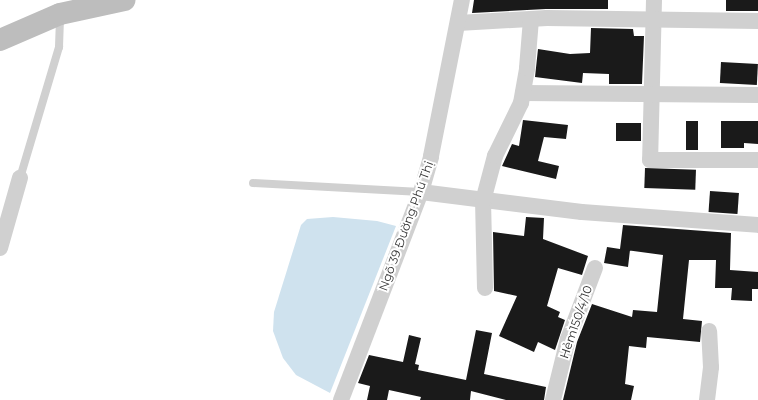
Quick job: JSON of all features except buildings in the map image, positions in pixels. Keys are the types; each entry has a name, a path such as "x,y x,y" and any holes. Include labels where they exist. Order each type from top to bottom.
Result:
{"street":[{"path":"0,40 60,14 125,0"},
{"name":"Ngõ 39 Đường Phú Thị","path":"341,400 421,192 431,156 462,0"},
{"path":"654,0 653,94 650,160 758,160"},
{"path":"485,288 483,201 495,156 521,103 531,18"},
{"path":"458,23 531,18 758,21"},
{"path":"523,93 758,95"},
{"path":"0,248 20,178"},
{"path":"421,192 483,201 582,212 758,225"},
{"name":"Hẻm150/4/10","path":"553,400 568,339 595,268"},
{"path":"707,400 711,367 709,331"}],"lane":[{"path":"20,178 59,47 60,14"},
{"path":"253,183 421,192"}],"water":[{"path":"333,217 377,221 396,226 330,393 296,375 283,358 273,331 274,312 301,225 307,219"}]}
